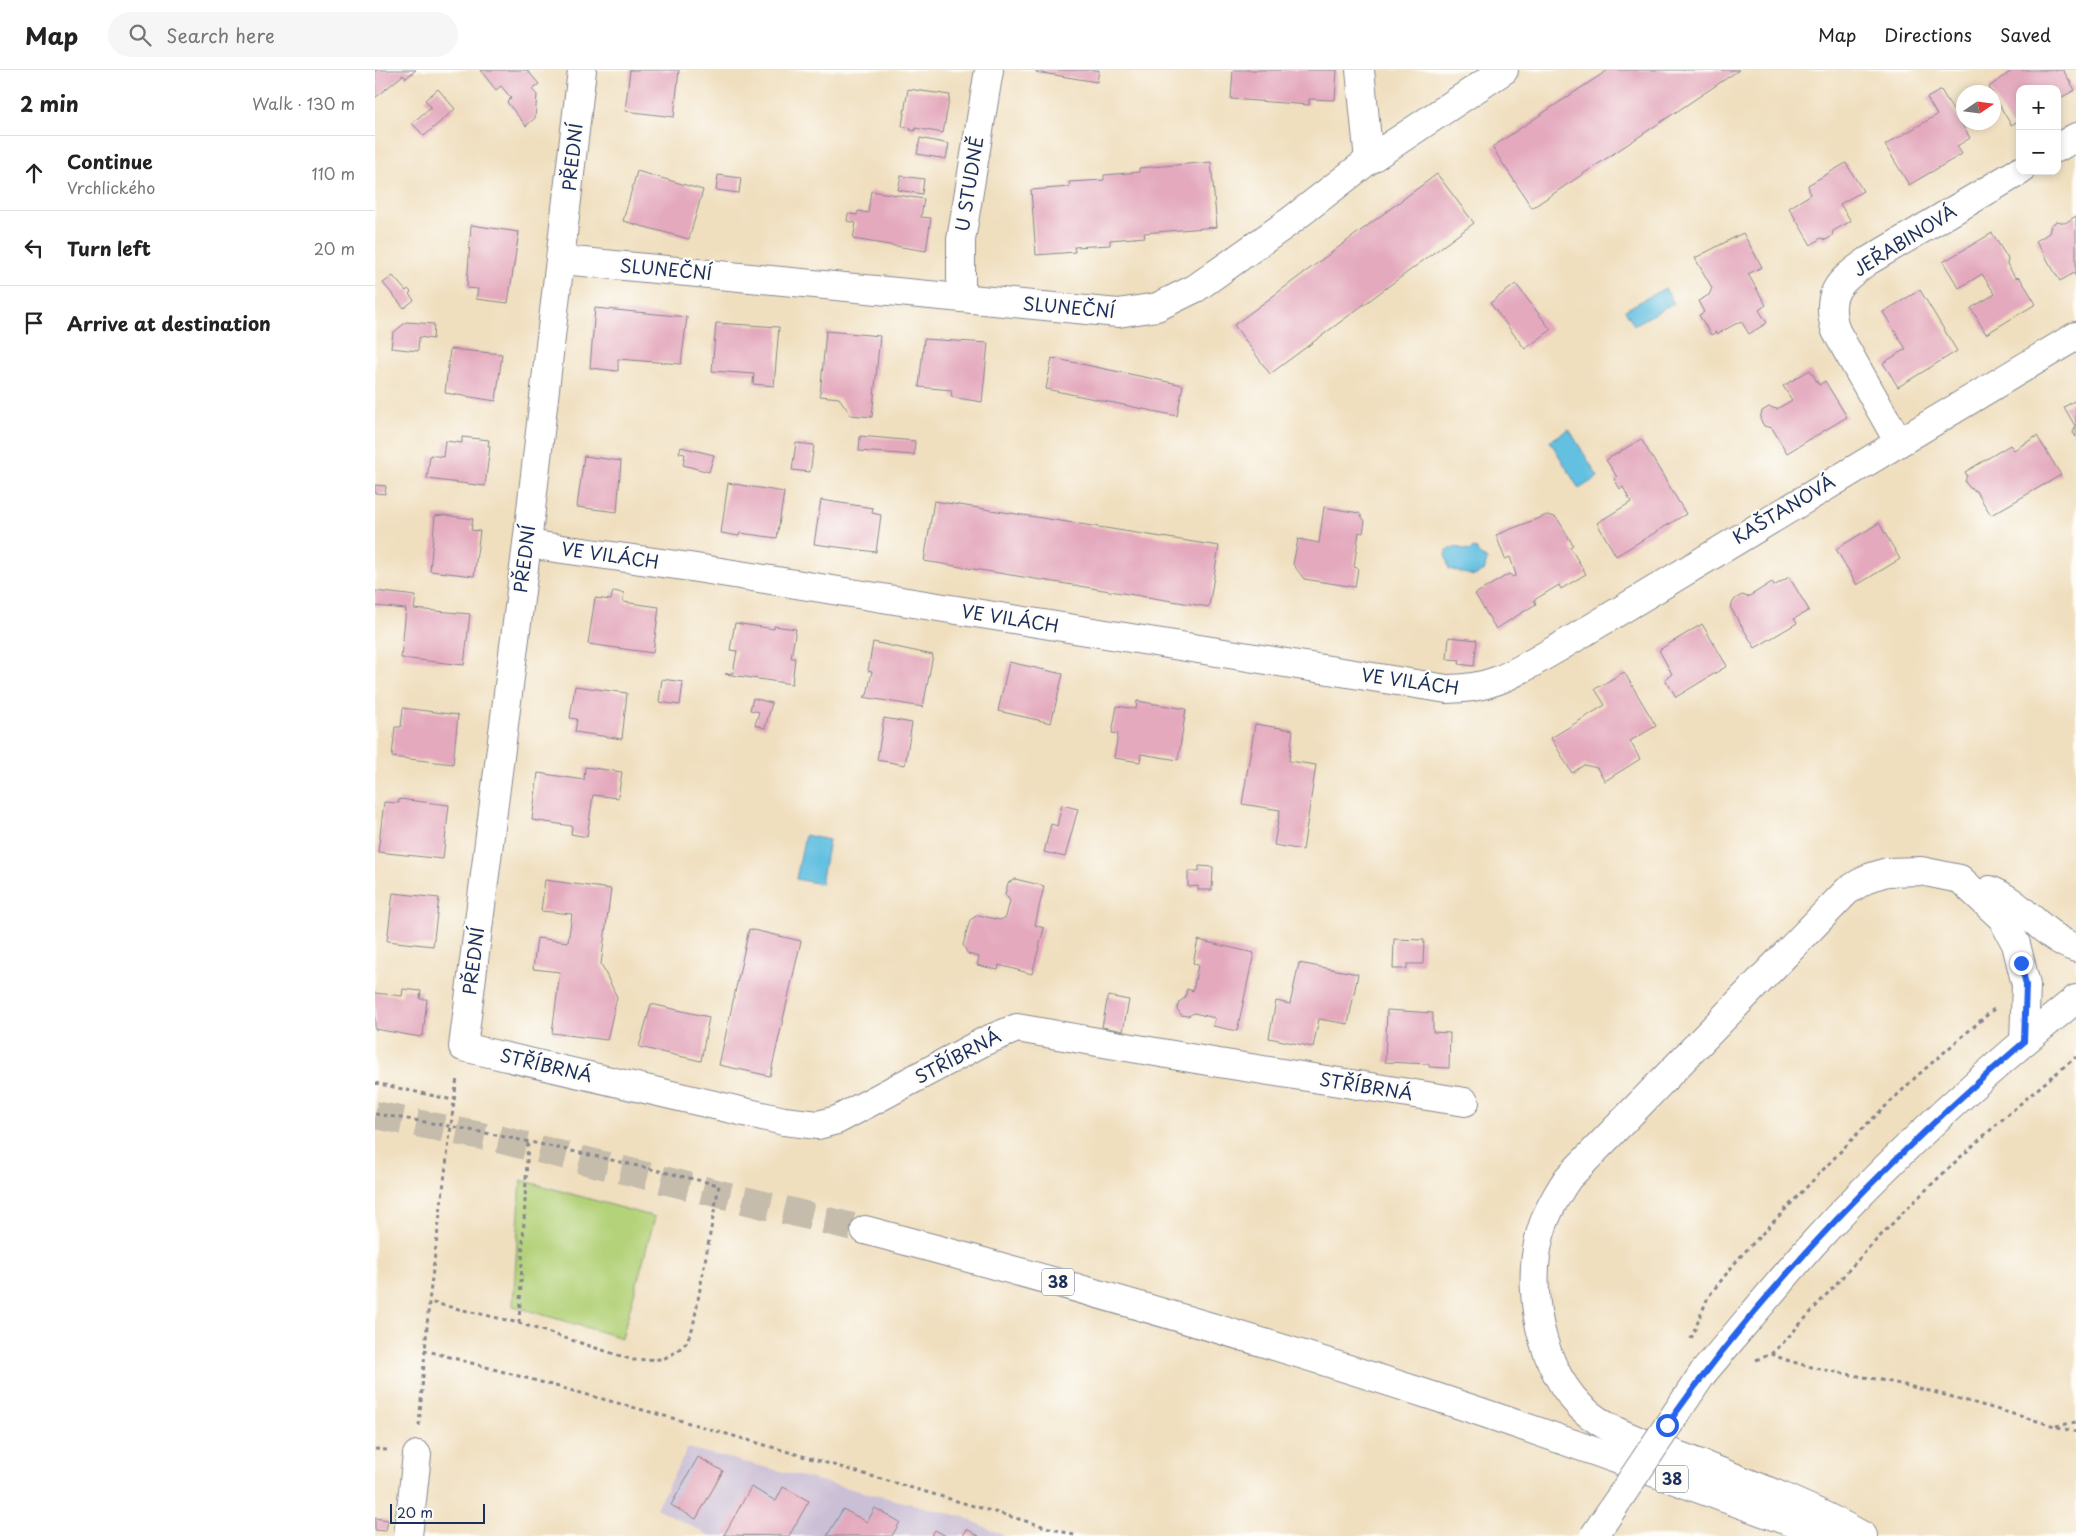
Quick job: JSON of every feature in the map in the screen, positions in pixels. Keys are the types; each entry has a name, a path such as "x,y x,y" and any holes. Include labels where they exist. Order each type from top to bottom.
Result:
{"street":[{"name":"PŘEDNÍ","path":"463,1047 562,260 583,70"},
{"name":"U STUDNĚ","path":"961,298 961,240 989,70"},
{"path":"1360,70 1369,160"},
{"name":"SLUNEČNÍ","path":"562,260 1118,313 1157,307 1196,288 1289,222 1369,160 1504,70"},
{"path":"2061,146 2076,137"},
{"name":"JEŘABINOVÁ","path":"1898,441 1836,331 1830,312 1833,298 1848,275 1861,266 2016,173"},
{"name":"KAŠTANOVÁ","path":"1492,684 1566,642 1898,441 2076,336"},
{"name":"VE VILÁCH","path":"527,544 691,567 1447,690 1469,689 1492,684"},
{"path":"1863,1536 1812,1509 1619,1432 1587,1413 1566,1387 1545,1344 1537,1318 1534,1270 1539,1238 1551,1204 1568,1178 1847,891 1868,878 1887,872 1921,870 1960,879 2000,894 2044,928 2076,948"},
{"path":"1960,879 2002,918 2016,944 2026,985 2024,1042"},
{"path":"1594,1536 1650,1449 1703,1374 1799,1260 1853,1201 1919,1135 2024,1042 2076,999"},
{"name":"STŘÍBRNÁ","path":"463,1047 784,1121 818,1125 855,1111 985,1041 1017,1028 1219,1063 1465,1102"},
{"name":"38","path":"865,1230 1032,1274 1425,1393 1828,1536"},
{"path":"408,1536 417,1454"}],"path":[{"path":"1688,1346 1708,1297 1739,1258 1860,1131 1918,1075 2026,985"},
{"path":"2076,1057 2007,1114 1939,1177 1886,1230 1771,1354 1809,1367 1902,1384 1995,1408 2076,1432"},
{"path":"375,1083 453,1100 424,1350 417,1454"},
{"path":"375,1114 450,1125 528,1140 719,1186 693,1327 686,1343 676,1352 663,1359 633,1360 519,1323 429,1302"},
{"path":"519,1323 528,1140"},
{"path":"424,1350 672,1418 1077,1536"},
{"path":"2055,1426 2076,1422"}],"shaded area":[{"path":"688,1448 964,1517 1004,1536 711,1536 656,1508"}],"green space":[{"path":"521,1180 655,1217 622,1338 513,1306"}],"water":[{"path":"1665,288 1674,303 1634,325 1625,310"},
{"path":"1569,429 1598,477 1579,489 1550,441"},
{"path":"1456,547 1471,551 1473,548 1477,549 1477,552 1487,560 1484,571 1474,576 1449,569 1445,554 1447,550"},
{"path":"805,835 829,840 821,884 796,879"}],"building":[{"path":"375,70 416,70 406,78 403,75 375,98"},
{"path":"480,70 527,70 539,84 532,89 537,95 535,118 526,126 507,102 511,98 501,86 496,90"},
{"path":"630,70 679,70 674,117 625,111"},
{"path":"1036,70 1099,70 1097,82 1036,72"},
{"path":"1233,70 1337,70 1335,100 1309,99 1309,105 1231,99"},
{"path":"1608,70 1739,70 1532,208 1492,147"},
{"path":"2013,70 2063,70 2075,90 2061,98 2061,85 2016,85 2016,122 2011,125 2001,108 2001,85 1992,85"},
{"path":"438,89 455,109 424,136 412,123 431,107 425,100"},
{"path":"908,89 950,95 943,133 915,128 915,131 902,126"},
{"path":"1941,90 1956,115 1956,130 1965,130 1970,138 1957,146 1962,154 1909,185 1885,145 1937,115 1927,98"},
{"path":"920,138 949,144 946,159 917,154"},
{"path":"1211,162 1217,227 1144,233 1145,237 1110,240 1110,245 1074,247 1075,252 1036,255 1031,190 1070,187 1069,182 1104,180 1104,175 1139,172 1139,168"},
{"path":"1846,163 1863,191 1840,204 1851,221 1833,231 1832,236 1826,240 1821,238 1811,245 1789,208 1810,195 1808,185"},
{"path":"637,171 703,190 689,239 623,221"},
{"path":"1437,174 1474,223 1270,374 1234,325"},
{"path":"718,175 741,178 739,193 716,190"},
{"path":"901,176 924,179 922,194 898,190"},
{"path":"871,191 924,199 921,217 931,218 926,251 853,239 856,223 847,221 848,214 857,215 858,211 868,213"},
{"path":"2076,216 2076,277 2074,273 2060,281 2036,241 2049,233 2051,225 2057,221 2065,223"},
{"path":"471,225 519,232 508,303 476,299 478,289 467,288"},
{"path":"1743,233 1762,267 1748,274 1766,305 1759,310 1767,323 1749,334 1741,321 1717,334 1716,332 1711,335 1699,315 1704,312 1698,301 1709,295 1712,288 1695,258"},
{"path":"1992,233 2008,259 2007,264 2015,277 2020,278 2036,304 1986,334 1971,308 1995,294 1982,274 1959,288 1943,262"},
{"path":"393,276 406,291 408,289 411,292 409,294 414,300 404,308 383,283"},
{"path":"1516,284 1551,330 1525,349 1490,303"},
{"path":"1920,290 1957,351 1898,387 1883,363 1906,349 1883,312"},
{"path":"595,308 687,317 681,364 618,359 618,371 590,368"},
{"path":"406,322 434,324 433,339 419,337 418,351 391,348 393,333"},
{"path":"716,323 779,327 774,386 753,384 754,374 712,371"},
{"path":"826,331 880,336 872,417 851,415 839,398 820,396"},
{"path":"924,339 988,343 982,402 951,397 952,390 919,387"},
{"path":"450,349 502,354 496,401 445,393"},
{"path":"1052,358 1183,385 1177,416 1046,389"},
{"path":"1810,370 1819,385 1825,381 1847,417 1787,453 1772,428 1764,426 1760,419 1762,411 1769,407 1777,409 1792,400 1783,386"},
{"path":"2076,400 2076,437 2073,433 2075,426 2064,407"},
{"path":"860,436 915,441 914,455 859,451"},
{"path":"2037,436 2061,475 1991,515 1976,491 1965,482 1967,475 1965,472 2010,445 2014,450"},
{"path":"462,437 489,440 488,446 490,446 485,486 427,479 430,455 443,457 445,441 462,443"},
{"path":"1641,439 1686,514 1616,556 1597,523 1631,502 1623,487 1620,489 1614,479 1617,477 1606,460"},
{"path":"796,443 814,445 810,472 792,470"},
{"path":"681,447 714,455 709,472 683,465 685,454 679,453"},
{"path":"584,456 621,461 617,512 577,507"},
{"path":"728,483 784,492 777,538 740,533 739,536 721,533"},
{"path":"375,485 386,486 385,494 375,493"},
{"path":"821,500 873,508 872,513 881,515 876,552 814,544"},
{"path":"934,501 1219,546 1209,607 924,561"},
{"path":"1324,507 1359,513 1365,521 1363,533 1359,532 1354,567 1358,568 1355,587 1304,579 1293,564 1298,539 1319,543"},
{"path":"443,515 473,519 471,530 480,531 474,576 430,571 435,516"},
{"path":"1547,515 1555,517 1559,521 1573,545 1570,547 1586,574 1561,589 1559,585 1534,600 1536,604 1496,629 1475,594 1509,574 1513,577 1516,575 1510,557 1505,559 1496,535"},
{"path":"1879,523 1900,559 1857,585 1836,549"},
{"path":"1789,577 1809,610 1794,619 1797,623 1755,648 1730,607 1735,599 1742,595 1748,597 1772,582 1774,586"},
{"path":"375,591 416,596 414,609 470,614 464,665 401,658 406,609 375,606"},
{"path":"613,591 624,593 623,602 659,607 653,653 588,644 595,598 611,600"},
{"path":"735,623 774,629 774,626 796,629 791,658 795,658 792,684 725,674 733,673 737,651 730,650"},
{"path":"1702,624 1727,666 1676,697 1665,679 1672,674 1659,650"},
{"path":"1449,637 1477,640 1474,666 1459,664 1460,660 1447,659"},
{"path":"873,642 933,655 923,707 863,697 867,695 872,672 868,671"},
{"path":"1009,662 1063,674 1051,723 998,711"},
{"path":"1624,672 1656,726 1630,741 1640,759 1605,781 1597,768 1584,765 1572,773 1551,738 1605,705 1595,689"},
{"path":"662,679 683,682 680,705 659,702"},
{"path":"575,686 627,693 622,739 575,732 577,719 570,718"},
{"path":"753,698 772,703 765,728 755,725 759,712 750,710"},
{"path":"1137,701 1186,709 1178,760 1141,754 1140,762 1114,758 1118,734 1112,733 1117,706 1136,709"},
{"path":"403,708 458,715 453,764 392,757 395,727 401,727"},
{"path":"884,718 912,723 905,765 877,760"},
{"path":"1255,724 1293,730 1289,761 1316,765 1303,850 1274,845 1280,810 1242,804"},
{"path":"585,767 622,772 618,798 593,795 587,837 571,834 572,826 532,820 538,773 584,780"},
{"path":"399,799 449,805 443,859 378,852 384,802 399,803"},
{"path":"1062,805 1078,809 1065,857 1044,852 1051,824 1057,826"},
{"path":"1199,866 1213,867 1212,890 1198,890 1198,886 1188,887 1188,871 1199,871"},
{"path":"1015,879 1044,886 1035,925 1044,928 1032,974 999,965 998,970 977,965 979,957 968,954 963,945 970,920 978,915 1000,920 1006,917 1010,901 1005,894 1008,883"},
{"path":"545,880 611,889 601,964 617,997 607,1040 552,1033 560,972 533,969 537,938 568,942 572,914 541,911"},
{"path":"393,893 439,898 433,946 387,941"},
{"path":"749,929 801,941 770,1076 719,1065"},
{"path":"1394,939 1424,940 1423,964 1407,964 1407,969 1393,969"},
{"path":"1198,940 1254,953 1237,1031 1213,1026 1215,1018 1194,1013 1188,1016 1181,1015 1177,1009 1179,1002 1185,998 1187,989 1193,991 1198,965 1193,963"},
{"path":"1299,963 1358,974 1348,1024 1319,1019 1313,1047 1269,1038 1276,1001 1290,1004"},
{"path":"403,989 421,991 420,999 427,999 423,1035 420,1037 375,1029 375,993 402,996"},
{"path":"1108,996 1129,1000 1123,1031 1102,1027"},
{"path":"651,1004 709,1017 701,1061 639,1047"},
{"path":"1387,1010 1433,1013 1433,1032 1450,1033 1449,1068 1429,1067 1429,1064 1385,1062"},
{"path":"698,1457 723,1471 696,1519 671,1505"},
{"path":"751,1487 776,1501 783,1487 809,1501 789,1536 724,1535"},
{"path":"875,1508 900,1522 892,1536 827,1536 843,1509 867,1522"},
{"path":"375,1518 388,1520 386,1531 375,1530"},
{"path":"967,1529 979,1536 963,1536"},
{"path":"935,1530 946,1536 931,1536"}],"tunnel":[{"path":"375,1115 502,1140 865,1230"}],"route":[{"path":"1667,1425 1703,1374 1810,1247 1919,1135 2024,1042 2026,985 2021,963"}]}
